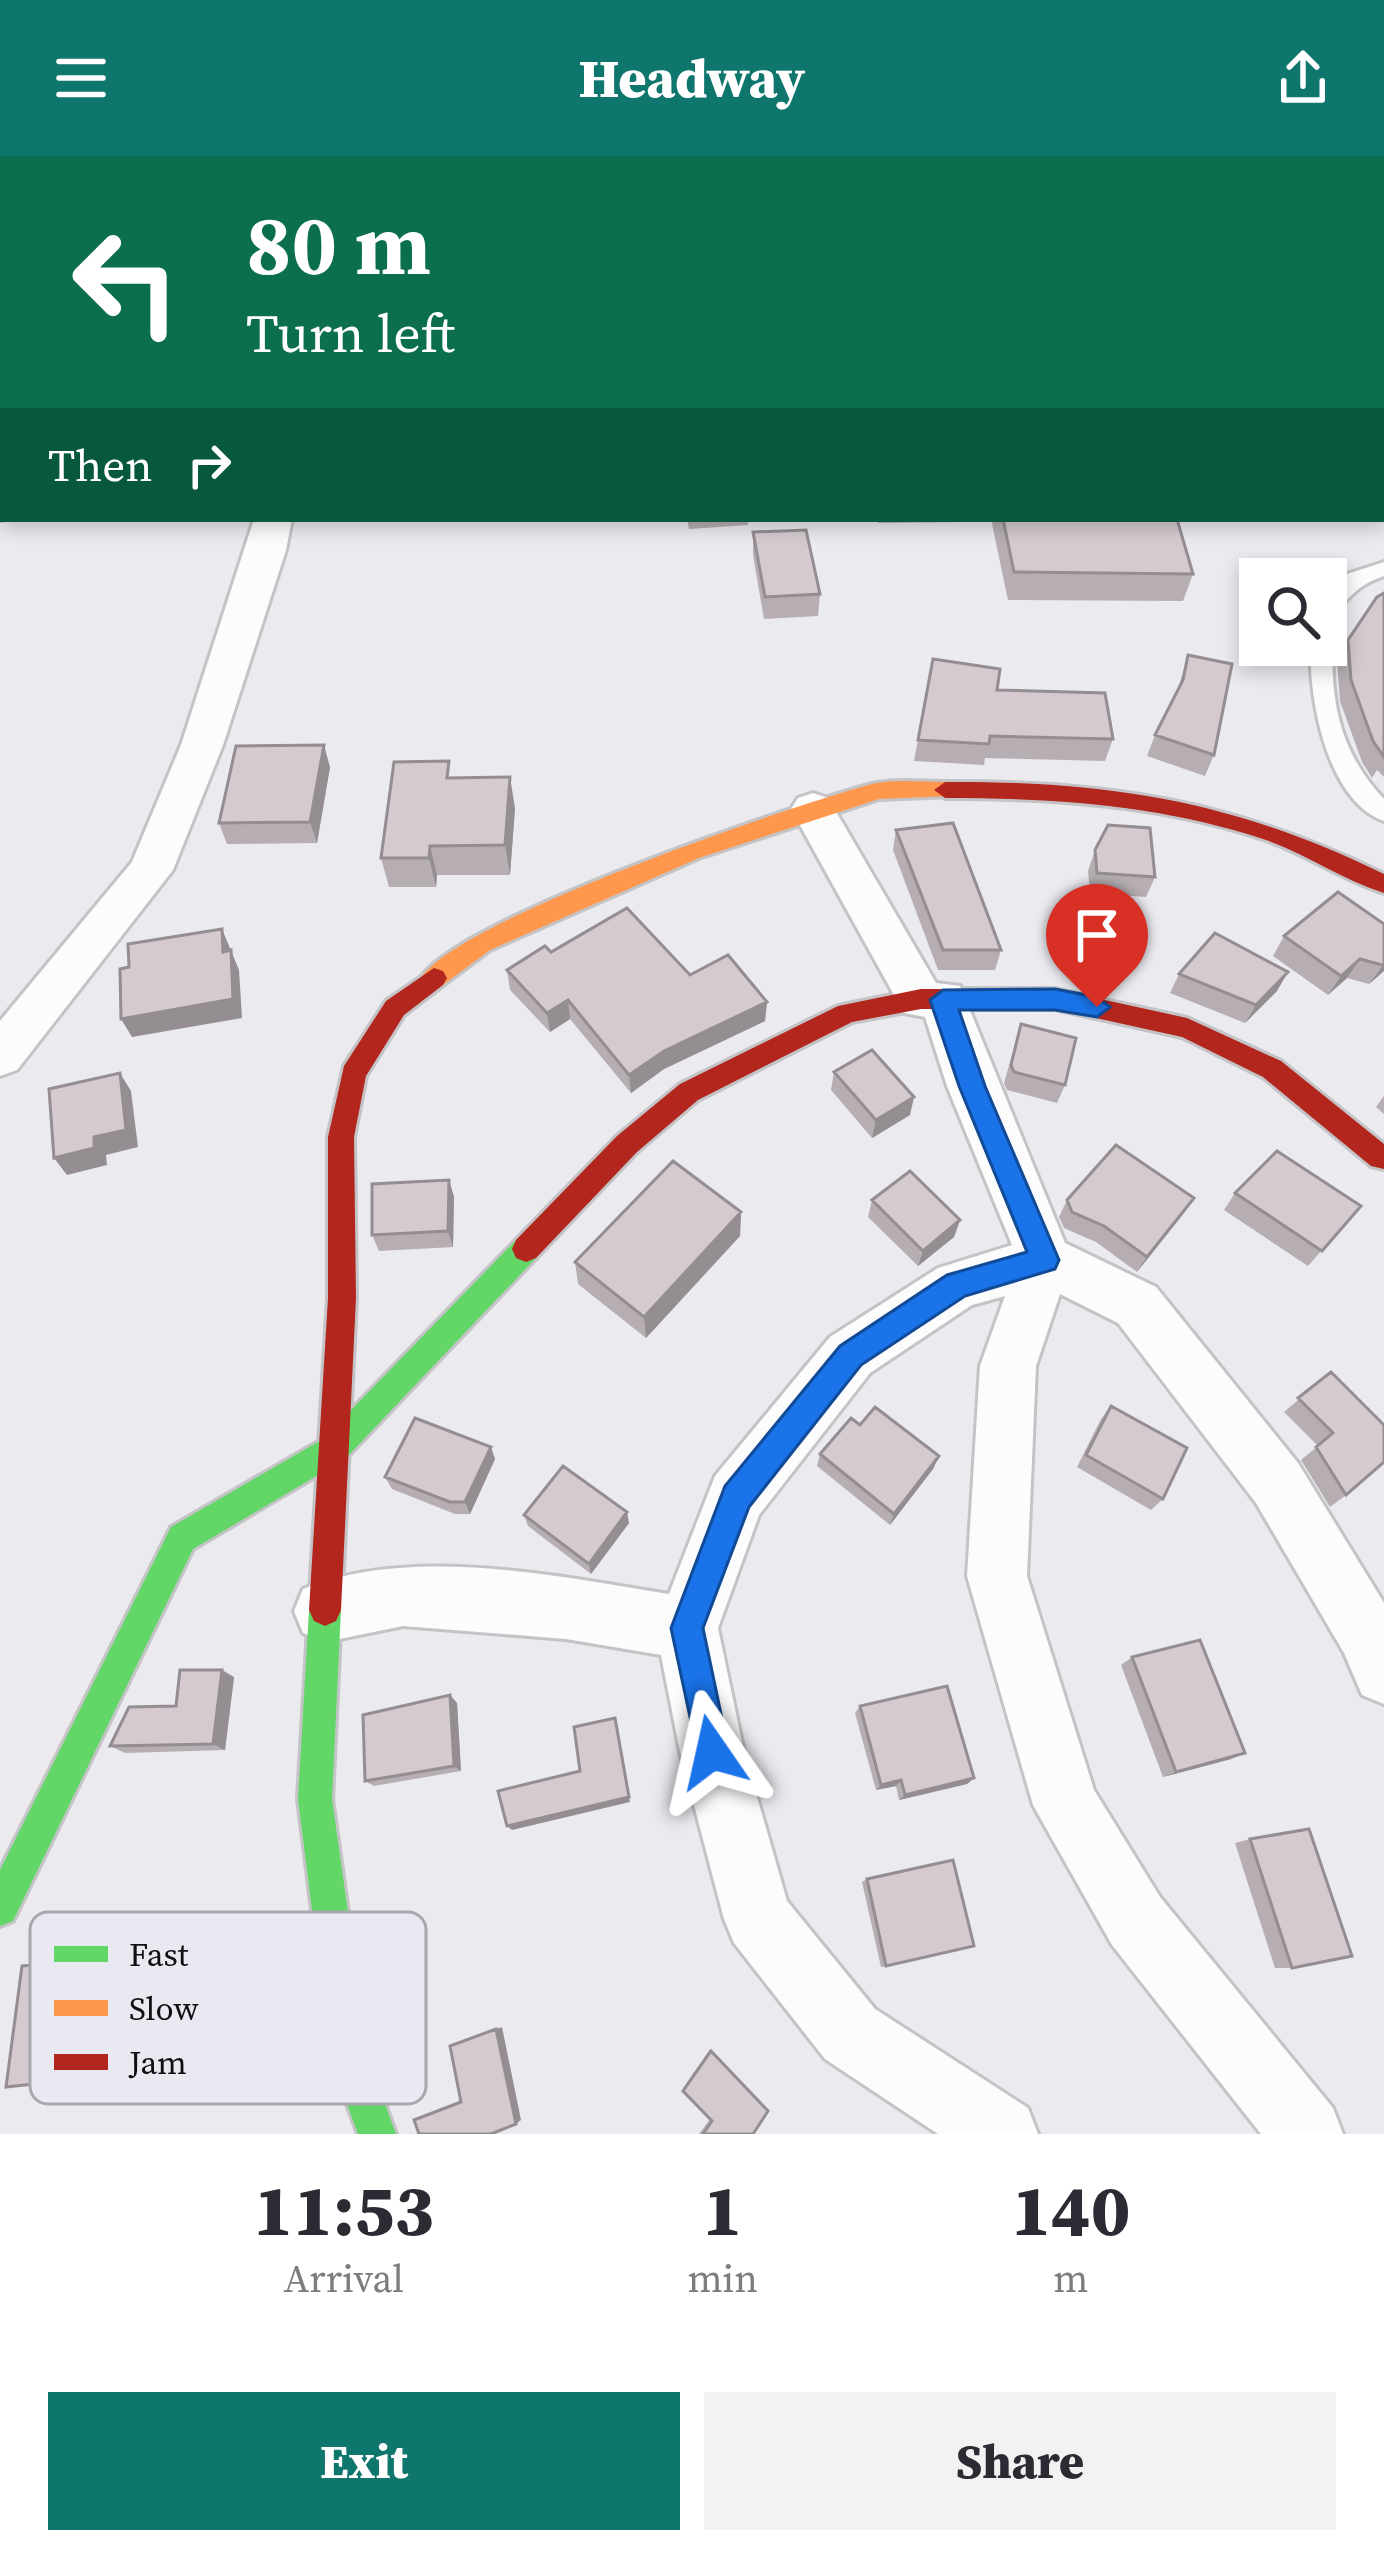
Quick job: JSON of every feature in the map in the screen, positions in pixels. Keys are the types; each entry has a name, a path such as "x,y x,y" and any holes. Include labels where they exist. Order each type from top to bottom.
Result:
{"street":[{"path":"0,1056 151,870 202,745 272,522"},
{"path":"331,1912 316,1799 342,1298 341,1137 353,1074 395,1008 481,944 692,852 878,791 1013,789 1166,804 1275,834 1384,884"},
{"path":"813,809 932,999 1045,1260 1137,1305 1277,1483 1366,1631 1384,1673"},
{"path":"0,1908 182,1538 334,1449 627,1144 689,1092 847,1013 932,999 1055,999 1187,1028 1272,1070 1381,1158"},
{"path":"1002,2134 850,2034 758,1919 712,1752 687,1628 736,1497 850,1355 957,1285 1045,1260"},
{"path":"1045,1260 1008,1366 997,1576 1066,1805 1136,1921 1300,2133"},
{"path":"326,1611 403,1596 566,1608 687,1628"},
{"path":"366,2104 377,2134"}],"lane":[{"path":"1347,584 1384,568"},
{"path":"1320,666 1318,684 1328,732 1356,782 1384,813"}],"building":[{"path":"1004,522 1178,522 1193,574 1014,572"},
{"path":"806,530 820,594 765,597 753,532"},
{"path":"1384,593 1384,757 1373,741 1351,680 1348,640"},
{"path":"1188,655 1232,664 1214,755 1155,735 1183,680"},
{"path":"933,659 1000,669 997,690 1105,693 1113,739 990,736 989,744 918,740"},
{"path":"324,745 310,822 219,823 236,746"},
{"path":"449,761 447,778 510,777 505,845 430,846 429,858 381,858 394,762"},
{"path":"953,823 1001,950 943,950 896,830"},
{"path":"1108,825 1150,828 1155,877 1097,873 1095,850"},
{"path":"1338,892 1384,924 1384,964 1360,959 1341,976 1284,936"},
{"path":"627,908 690,975 728,955 767,1002 664,1051 629,1075 568,1000 547,1013 507,970 545,946 551,952"},
{"path":"222,929 223,952 231,950 233,999 121,1019 120,969 129,967 128,944"},
{"path":"1215,933 1288,972 1256,1005 1179,974"},
{"path":"1021,1024 1076,1038 1065,1085 1014,1072 1011,1065"},
{"path":"872,1050 914,1097 876,1120 834,1072"},
{"path":"120,1073 126,1130 94,1137 94,1148 54,1158 49,1089"},
{"path":"1116,1145 1194,1198 1147,1257 1104,1226 1072,1212 1067,1200"},
{"path":"1277,1151 1361,1206 1322,1251 1235,1193"},
{"path":"673,1161 741,1212 644,1317 575,1262"},
{"path":"910,1171 960,1220 923,1251 872,1200"},
{"path":"449,1180 448,1231 372,1235 372,1184"},
{"path":"1331,1372 1384,1425 1384,1462 1346,1495 1316,1447 1333,1433 1298,1398"},
{"path":"1111,1406 1187,1448 1163,1499 1086,1455"},
{"path":"875,1407 939,1456 894,1514 820,1454 851,1418 860,1425"},
{"path":"415,1418 491,1447 465,1502 450,1502 385,1477"},
{"path":"563,1466 627,1512 589,1564 524,1515"},
{"path":"1200,1640 1245,1753 1176,1772 1132,1657"},
{"path":"180,1670 222,1670 213,1744 110,1746 129,1707 176,1706"},
{"path":"947,1686 974,1778 905,1795 901,1780 881,1785 860,1706"},
{"path":"450,1695 454,1766 365,1781 363,1715"},
{"path":"615,1718 629,1797 507,1826 498,1791 580,1771 574,1727"},
{"path":"1309,1829 1352,1956 1292,1968 1250,1839"},
{"path":"953,1860 974,1946 886,1966 867,1879"},
{"path":"30,1965 30,2084 6,2087 22,1966"},
{"path":"496,2029 516,2124 491,2134 419,2134 414,2120 461,2102 450,2046"},
{"path":"711,2051 768,2111 753,2134 703,2134 712,2121 683,2091"}],"traffic: fast":[{"path":"0,1908 182,1538 334,1449 526,1249"},
{"path":"325,1610 315,1799 330,1912"},
{"path":"366,2104 377,2134"}],"traffic: slow":[{"path":"434,978 481,943 691,852 878,791 945,790"}],"traffic: jam":[{"path":"945,790 1070,793 1194,811 1288,839 1384,884"},
{"path":"325,1610 342,1298 341,1137 353,1074 395,1008 434,978"},
{"path":"526,1249 627,1144 689,1092 847,1013 921,999 1055,999 1187,1028 1272,1069 1381,1158"}],"route":[{"path":"712,1752 687,1628 736,1497 850,1355 957,1285 1045,1260 972,1086 943,1000 1055,999 1097,1007"}]}
